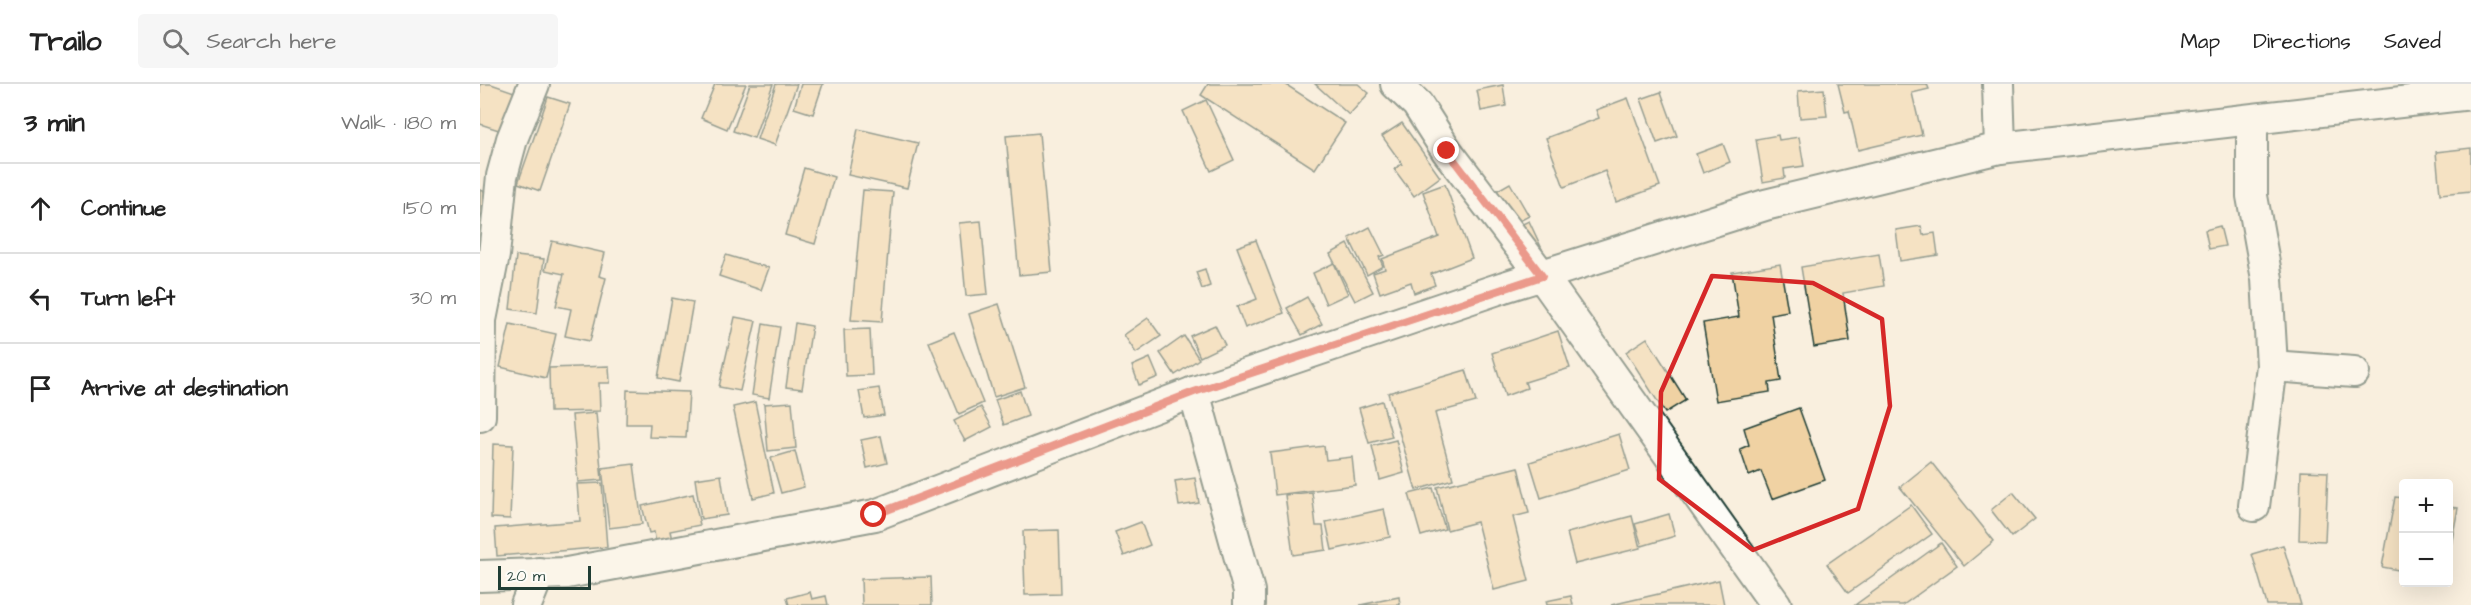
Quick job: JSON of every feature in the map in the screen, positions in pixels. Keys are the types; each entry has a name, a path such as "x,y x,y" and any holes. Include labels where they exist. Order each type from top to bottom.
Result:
{"street":[{"path":"480,416 481,320 494,255 502,176 512,139 534,84"},
{"path":"1396,84 1417,104 1447,151 1542,276 1776,605"},
{"path":"1998,84 2000,148"},
{"path":"480,576 567,573 874,515 1194,392 1542,276 1765,205 2000,148 2471,94"},
{"path":"2252,120 2252,196 2267,279 2272,366 2254,506"},
{"path":"2272,366 2354,372"},
{"path":"1194,392 1249,591 1250,605"},
{"path":"526,605 539,573"}],"highlighted area":[{"path":"1712,276 1813,283 1882,319 1890,406 1858,509 1753,550 1659,479 1661,392"}],"building":[{"path":"480,84 491,84 520,94 508,133 480,124"},
{"path":"715,84 746,84 727,129 701,118"},
{"path":"750,84 773,84 754,138 733,131"},
{"path":"776,84 797,84 775,145 757,139"},
{"path":"801,84 823,84 813,114 794,108"},
{"path":"1208,84 1285,84 1345,123 1315,169 1201,95"},
{"path":"1315,84 1358,84 1369,93 1349,115"},
{"path":"1838,84 1927,84 1929,89 1912,93 1922,135 1858,150 1849,111 1845,112"},
{"path":"1503,85 1506,106 1481,111 1477,90"},
{"path":"1824,89 1827,116 1800,118 1798,91"},
{"path":"1661,92 1677,136 1657,143 1641,99"},
{"path":"548,97 570,104 540,191 518,183"},
{"path":"1628,98 1660,186 1616,202 1605,171 1564,187 1546,138 1599,118 1596,110"},
{"path":"1206,100 1234,160 1211,171 1183,111"},
{"path":"1402,123 1440,177 1414,196 1394,169 1402,164 1382,136"},
{"path":"858,129 918,143 907,188 848,175"},
{"path":"1039,133 1052,272 1019,275 1006,136"},
{"path":"1778,135 1779,140 1799,137 1804,166 1784,169 1785,178 1763,182 1756,139"},
{"path":"1723,144 1730,162 1703,173 1696,154"},
{"path":"2471,148 2471,191 2440,194 2436,152"},
{"path":"804,168 834,177 815,244 785,235"},
{"path":"1510,183 1529,216 1514,224 1496,191"},
{"path":"1445,184 1472,258 1431,274 1435,285 1414,293 1411,282 1380,293 1373,273 1385,269 1382,259 1439,237 1423,192"},
{"path":"480,190 493,194 485,219 480,217"},
{"path":"863,190 893,192 882,322 851,320"},
{"path":"981,221 988,294 966,296 959,223"},
{"path":"1529,221 1542,249 1529,255 1516,227"},
{"path":"1921,226 1923,235 1935,233 1938,255 1900,261 1896,230"},
{"path":"2220,226 2225,246 2209,249 2205,230"},
{"path":"1370,227 1384,255 1379,257 1383,266 1367,275 1349,238"},
{"path":"1256,240 1284,313 1245,328 1237,307 1257,299 1237,247"},
{"path":"552,241 605,253 599,276 606,278 590,341 565,336 571,309 556,306 564,274 545,270"},
{"path":"1348,244 1373,292 1355,301 1330,254"},
{"path":"1879,254 1884,286 1843,293 1850,341 1814,347 1801,267"},
{"path":"726,255 769,268 761,290 719,276"},
{"path":"516,256 544,259 537,313 510,309"},
{"path":"1334,263 1348,294 1326,304 1313,273"},
{"path":"1780,264 1788,311 1771,314 1781,381 1769,383 1770,392 1716,401 1703,323 1739,317 1732,272"},
{"path":"1205,269 1210,286 1202,289 1196,272"},
{"path":"1307,297 1322,324 1302,335 1287,308"},
{"path":"672,298 693,302 679,382 658,378"},
{"path":"999,304 1025,387 994,397 969,314"},
{"path":"735,317 756,321 740,391 719,387"},
{"path":"1148,318 1161,336 1136,353 1124,335"},
{"path":"795,323 812,326 802,389 786,387"},
{"path":"510,324 556,334 546,378 500,367"},
{"path":"763,324 780,327 769,398 752,395"},
{"path":"1215,325 1225,345 1200,357 1190,336"},
{"path":"870,329 872,375 846,376 844,330"},
{"path":"1558,331 1570,368 1525,382 1527,388 1505,396 1492,353"},
{"path":"954,332 983,403 959,414 929,342"},
{"path":"1184,336 1199,359 1175,375 1160,353"},
{"path":"1647,338 1686,400 1665,413 1626,352"},
{"path":"1150,358 1158,377 1139,385 1132,366"},
{"path":"609,366 610,383 599,383 600,411 550,412 549,368"},
{"path":"1466,370 1476,402 1435,413 1453,479 1416,490 1388,393"},
{"path":"879,388 884,415 864,418 859,391"},
{"path":"627,390 689,392 686,438 649,437 650,424 626,424"},
{"path":"1020,391 1028,416 1004,425 995,400"},
{"path":"1382,401 1392,437 1369,443 1359,408"},
{"path":"755,402 774,493 753,498 733,407"},
{"path":"792,402 796,448 768,451 764,404"},
{"path":"981,407 992,427 965,441 954,421"},
{"path":"1799,408 1825,480 1772,499 1761,471 1749,476 1740,449 1749,445 1744,428"},
{"path":"596,413 602,480 578,482 572,415"},
{"path":"1619,434 1630,470 1541,498 1530,462"},
{"path":"881,436 887,463 867,468 861,440"},
{"path":"1396,440 1404,473 1380,480 1372,446"},
{"path":"493,444 513,445 510,519 491,518"},
{"path":"1324,446 1326,460 1352,457 1355,485 1275,495 1270,453"},
{"path":"795,451 804,487 781,493 771,458"},
{"path":"1931,462 1994,541 1964,566 1900,487"},
{"path":"634,464 642,524 609,528 602,468"},
{"path":"1518,467 1529,513 1513,517 1529,581 1494,590 1477,522 1447,530 1437,487"},
{"path":"2301,471 2328,472 2325,541 2299,540"},
{"path":"721,475 727,515 701,519 695,479"},
{"path":"1195,478 1199,503 1179,506 1175,481"},
{"path":"602,483 607,547 497,556 495,528 580,521 577,484"},
{"path":"1433,488 1445,529 1421,536 1409,494"},
{"path":"1312,492 1316,526 1323,526 1326,550 1293,555 1285,495"},
{"path":"2013,492 2035,519 2012,537 1991,510"},
{"path":"693,494 700,525 670,531 672,540 656,543 654,532 649,533 642,506"},
{"path":"2395,497 2399,497 2399,570 2382,567"},
{"path":"1911,505 1932,534 1848,593 1827,564"},
{"path":"2453,508 2458,508 2453,535"},
{"path":"1384,509 1390,537 1332,550 1326,522"},
{"path":"1669,514 1675,536 1642,546 1635,524"},
{"path":"1632,516 1640,548 1575,564 1567,533"},
{"path":"1141,522 1150,545 1124,556 1115,532"},
{"path":"1059,530 1061,594 1025,595 1023,531"},
{"path":"1941,543 1957,566 1903,605 1855,605"},
{"path":"2283,545 2301,605 2267,605 2252,554"},
{"path":"931,577 932,605 862,605 861,579"},
{"path":"1719,580 1724,605 1611,605"},
{"path":"810,592 812,599 826,596 828,605 789,605 787,598"},
{"path":"1571,596 1573,605 1547,605 1546,601"},
{"path":"1399,597 1400,605 1360,605"}],"route":[{"path":"874,515 1194,392 1542,276 1447,151"}]}
